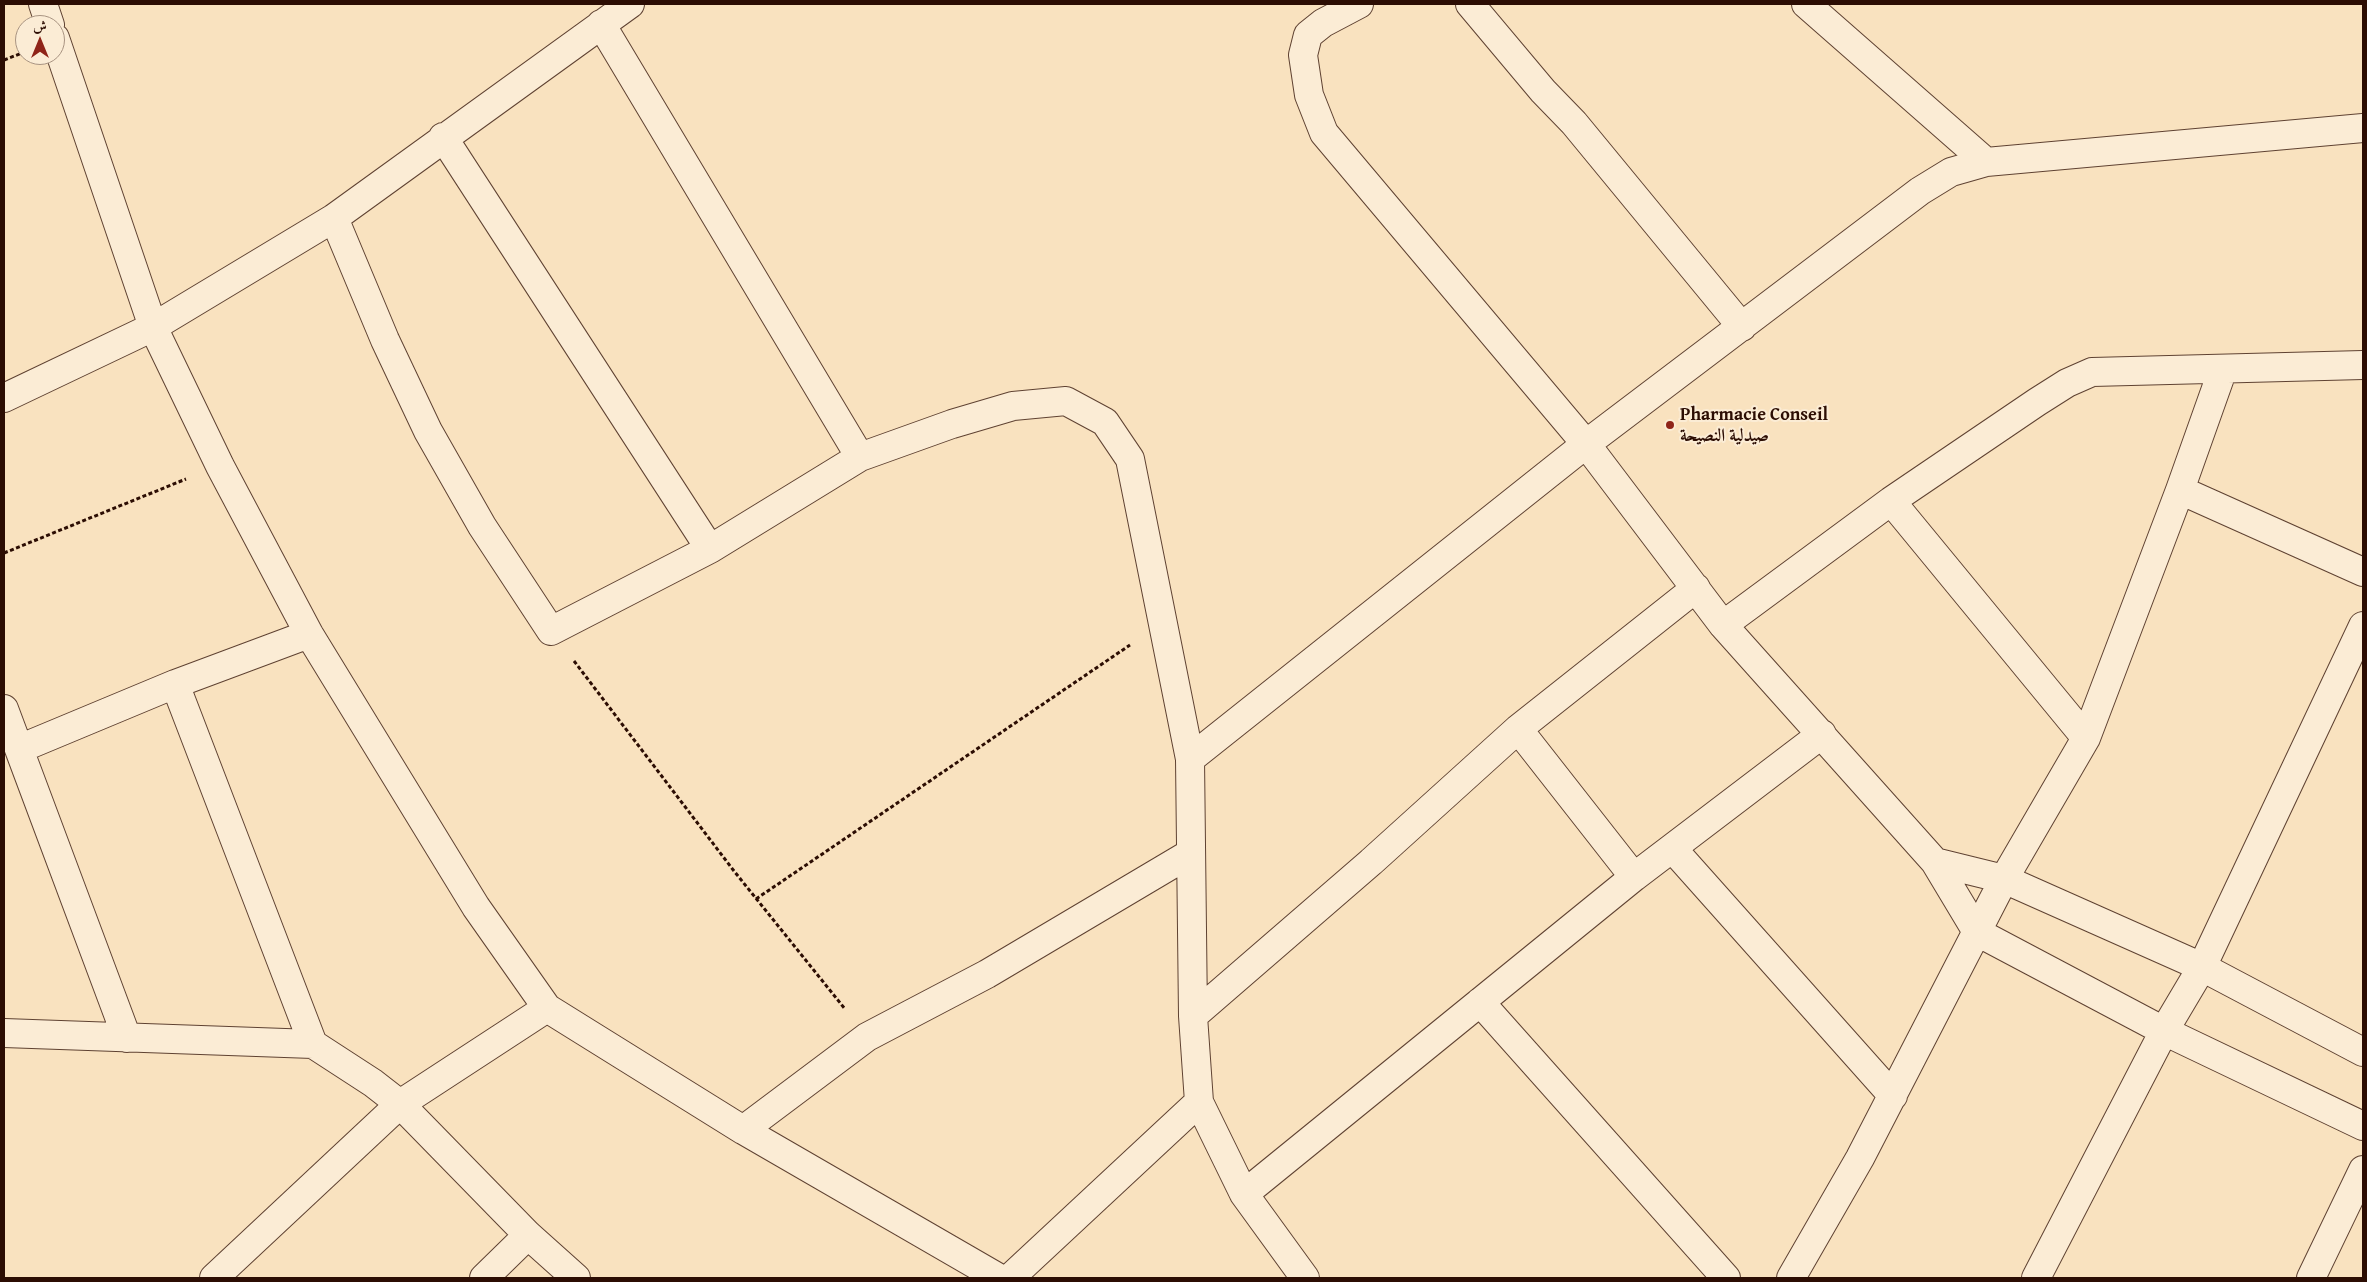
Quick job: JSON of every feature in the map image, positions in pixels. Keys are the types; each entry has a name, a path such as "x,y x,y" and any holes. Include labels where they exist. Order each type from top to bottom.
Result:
{"street":[{"path":"4,398 152,327 334,218 443,137 630,4"},
{"path":"1359,4 1323,23 1308,35 1306,41 1303,55 1309,95 1324,133 1586,444 1723,625 1935,862 1977,932 2164,1031 2363,1126"},
{"path":"1470,4 1543,91 1574,123 1742,327"},
{"path":"1806,4 1986,162"},
{"path":"602,24 860,457"},
{"path":"64,65 152,327 220,466 308,634 476,907 547,1008 743,1130 999,1278"},
{"path":"1190,759 1586,444 1920,191 1951,172 1986,162 2363,128"},
{"path":"443,137 710,549"},
{"path":"334,218 385,340 428,431 482,526 551,631 710,549 860,457 952,424 1013,406 1066,401 1105,422 1130,459 1190,759 1193,1016 1199,1102 1244,1194 1305,1278"},
{"path":"1723,625 1891,501 2037,402 2067,383 2092,372 2363,365"},
{"path":"1791,1278 1893,1096 2004,879 2086,738 2180,490 2223,369"},
{"path":"2180,490 2363,572"},
{"path":"1891,501 2086,738"},
{"path":"1193,1016 1371,862 1518,729 1696,588"},
{"path":"2036,1278 2164,1031 2202,967 2363,626"},
{"path":"19,749 175,684 308,634"},
{"path":"175,684 313,1044"},
{"path":"4,709 127,1038"},
{"path":"1518,729 1634,877"},
{"path":"1244,1194 1634,877 1822,734"},
{"path":"1672,848 1893,1096"},
{"path":"743,1130 867,1037 987,974 1191,853"},
{"path":"1935,862 2004,879 2202,967 2363,1052"},
{"path":"1480,1002 1726,1278"},
{"path":"214,1278 400,1104 547,1008"},
{"path":"4,1033 313,1044 373,1083 400,1104 528,1235 576,1278"},
{"path":"1010,1278 1199,1102"},
{"path":"2311,1278 2363,1170"},
{"path":"484,1278 528,1235"}],"path":[{"path":"4,553 220,466"},
{"path":"756,899 1163,622"},
{"path":"551,631 756,899 867,1037"}],"place":[{"name":"Pharmacie Conseil صيدلية النصيحة","path":"1670,425"}]}
